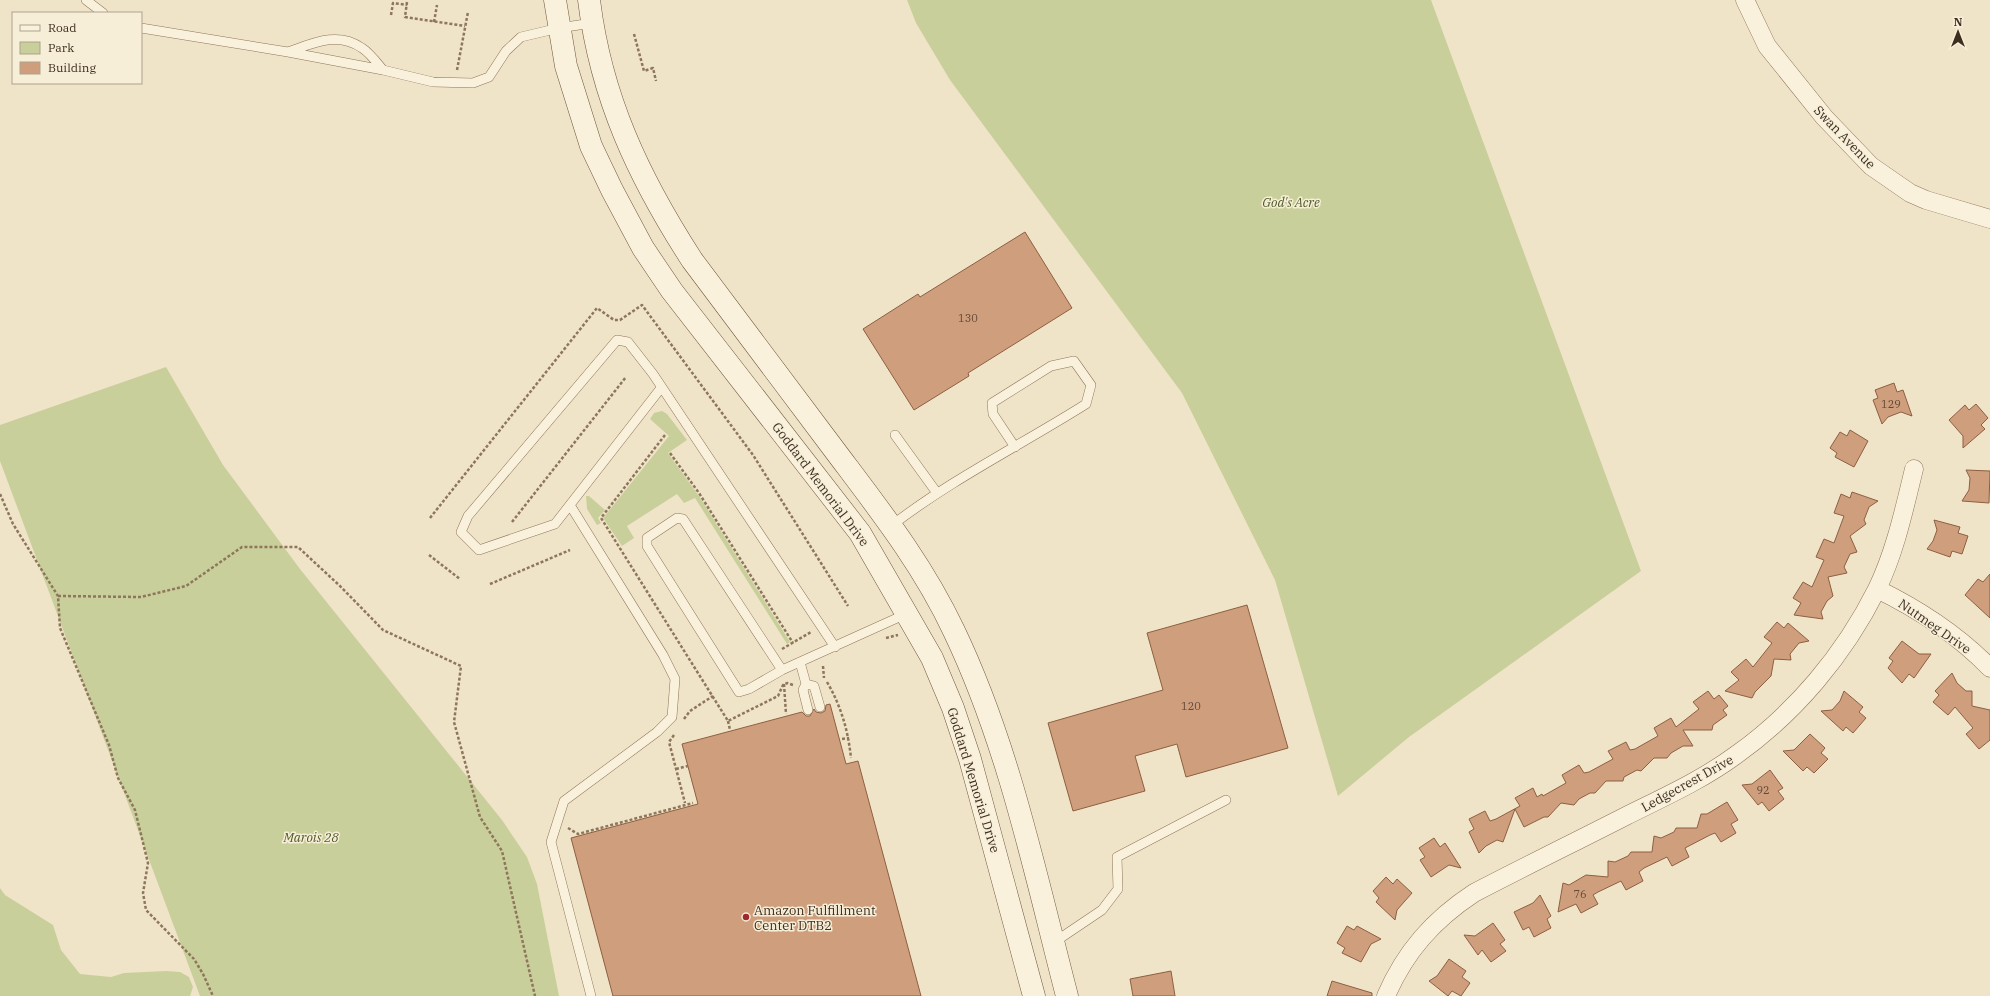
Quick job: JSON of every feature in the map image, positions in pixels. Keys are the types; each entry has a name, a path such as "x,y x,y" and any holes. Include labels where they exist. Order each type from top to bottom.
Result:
{"main road":[{"name":"Goddard Memorial Drive","path":"555,0 568,73 591,146 612,190 643,248 672,290 860,532 932,658 962,734 1034,996"},
{"path":"589,0 592,23 601,62 616,114 642,176 665,218 692,260 904,542 953,629 986,706 1014,797 1067,996"}],"street":[{"name":"Swan Avenue","path":"1745,0 1767,46 1824,117 1871,166 1910,193 1926,200 1990,219"},
{"name":"Ledgecrest Drive","path":"1386,996 1395,976 1415,943 1438,920 1458,904 1474,893 1699,779 1736,755 1771,728 1802,697 1831,664 1856,627 1877,589 1894,544 1914,469"},
{"name":"Nutmeg Drive","path":"1877,589 1926,616 1975,654 1990,668"}],"lane":[{"path":"86,0 102,12"},
{"path":"142,28 288,52 383,70 433,82 473,83 489,77 506,51 521,37 559,28 592,23"},
{"path":"288,52 323,40 340,38 362,47 383,70"},
{"path":"661,388 555,524 479,550 461,532 468,516 617,340 628,342 653,374 835,647"},
{"path":"892,526 937,493 1015,447 1086,404 1091,385 1074,361 1051,366 992,403 993,414 1015,447"},
{"path":"895,435 937,493"},
{"path":"570,505 663,655 675,679 672,716 657,732 564,801 551,842 591,996"},
{"path":"782,670 683,519 677,518 647,538 647,546 739,692 749,689 782,670 908,614"},
{"path":"800,662 806,684 803,690 808,710"},
{"path":"806,684 814,686 820,707"},
{"path":"1053,943 1102,910 1110,900 1118,889 1117,857 1226,800"}],"path":[{"path":"391,14 393,3 407,4 405,17 465,26"},
{"path":"434,22 437,5"},
{"path":"457,73 468,12"},
{"path":"634,34 644,71 653,68 656,81"},
{"path":"512,522 626,377"},
{"path":"670,453 700,493 793,643"},
{"path":"0,494 13,524 58,596 60,628 109,745 118,778 135,810 148,863 143,893 146,910 194,959 213,996"},
{"path":"58,596 141,597 186,586 242,547 298,547 340,586 383,630 461,666 454,722 480,817 502,851 535,996"},
{"path":"490,584 570,550"},
{"path":"429,555 460,579"},
{"path":"779,651 811,632"},
{"path":"880,640 899,634 904,635"},
{"path":"828,663 822,666 824,677 836,698 849,738 851,758"},
{"path":"784,684 786,714"},
{"path":"682,723 690,711 714,696"},
{"path":"728,721 730,730"},
{"path":"677,730 669,742 685,803"},
{"path":"842,739 849,738"},
{"path":"676,769 688,766"},
{"path":"558,821 578,834 693,803"}],"green space":[{"name":"God's Acre","path":"907,0 1431,0 1641,571 1409,737 1338,796 1275,580 1182,393 950,80 916,23"},
{"name":"Marois 28","path":"166,367 223,465 300,569 502,820 527,857 537,884 559,996 200,996 0,461 0,425"},
{"path":"662,411 667,414 687,440 668,453 701,499 790,642 787,644 695,498 684,503 677,494 627,526 634,538 622,546 603,518 669,436 650,419 654,413"},
{"path":"586,496 589,496 605,510 598,518 601,523 597,525 587,509"},
{"path":"0,888 5,895 53,925 61,950 80,974 111,977 124,973 166,971 180,972 189,977 193,987 190,996 0,996"}],"building":[{"path":"1025,232 1072,308 968,373 969,376 914,410 863,329 918,294 920,297"},
{"path":"1894,383 1897,392 1903,390 1912,416 1901,412 1888,417 1882,424 1873,400 1878,398 1875,390"},
{"path":"1976,404 1988,418 1981,425 1985,429 1963,448 1963,436 1949,420 1965,405 1969,410"},
{"path":"1850,430 1868,441 1854,467 1835,457 1837,453 1830,448 1840,432 1847,436"},
{"path":"1966,470 1990,471 1989,503 1962,501 1969,490 1970,478"},
{"path":"1852,492 1878,501 1869,507 1864,520 1866,524 1850,536 1857,552 1850,554 1844,567 1847,573 1828,577 1833,596 1827,601 1821,612 1823,619 1794,615 1801,603 1793,598 1803,582 1812,587 1824,560 1816,557 1824,539 1834,543 1844,516 1834,513 1841,494 1850,498"},
{"path":"1934,520 1960,527 1958,533 1968,536 1962,554 1952,551 1950,557 1927,549 1933,541 1937,530"},
{"path":"1990,574 1990,618 1965,595 1978,579 1983,582"},
{"path":"1247,605 1288,748 1186,777 1177,744 1135,756 1145,791 1073,811 1048,723 1163,690 1147,633"},
{"path":"1777,622 1784,628 1788,623 1809,641 1799,643 1790,654 1791,660 1774,659 1771,676 1755,692 1752,698 1725,691 1739,680 1731,672 1746,659 1753,667 1772,643 1764,637"},
{"path":"1902,641 1919,654 1931,654 1914,678 1909,674 1902,683 1888,668 1893,661 1889,658"},
{"path":"1952,673 1957,683 1966,691 1972,691 1972,706 1990,710 1990,740 1979,749 1966,734 1973,728 1955,707 1948,715 1933,702 1939,695 1935,691"},
{"path":"1708,691 1714,699 1719,695 1728,706 1723,710 1727,715 1713,725 1712,730 1683,730 1693,746 1683,746 1671,753 1667,758 1654,758 1641,771 1637,770 1624,777 1623,781 1606,781 1595,793 1590,793 1579,799 1574,805 1561,803 1548,817 1544,817 1524,827 1515,809 1503,842 1497,840 1486,846 1479,853 1469,832 1474,829 1469,819 1485,811 1490,821 1496,819 1520,806 1515,798 1533,788 1537,797 1542,794 1543,796 1566,783 1562,775 1579,765 1584,773 1589,772 1613,759 1608,751 1626,742 1630,750 1635,749 1658,736 1654,728 1671,718 1676,727 1699,709 1693,702"},
{"path":"1844,691 1863,707 1859,712 1866,718 1853,733 1846,727 1843,731 1821,711 1832,710 1840,701"},
{"name":"Amazon Fulfillment Center DTB2","path":"830,704 846,764 858,761 921,996 613,996 571,838 698,804 682,744 802,712 806,716 810,716 814,709 816,712 821,713 825,711 826,705"},
{"path":"1810,734 1825,748 1821,753 1828,759 1814,773 1807,767 1803,771 1783,751 1794,750"},
{"path":"1770,770 1783,788 1778,791 1784,799 1769,811 1762,802 1758,805 1742,785 1752,784"},
{"path":"1727,802 1738,820 1731,824 1736,833 1721,842 1715,833 1710,835 1685,848 1689,857 1672,866 1667,857 1644,868 1639,872 1643,881 1626,890 1621,881 1598,892 1593,895 1598,904 1581,913 1576,904 1558,912 1563,883 1569,885 1586,875 1608,877 1608,861 1615,862 1628,856 1631,852 1652,852 1654,836 1661,838 1674,832 1676,828 1697,828 1701,814 1707,814"},
{"path":"1434,838 1440,847 1445,843 1461,868 1449,865 1431,877 1420,860 1425,857 1419,848"},
{"path":"1386,877 1393,884 1397,879 1412,893 1397,910 1395,920 1376,902 1379,898 1373,891"},
{"path":"1540,895 1551,916 1547,919 1551,928 1534,937 1529,927 1523,930 1514,912 1533,903"},
{"path":"1493,923 1505,940 1500,944 1506,951 1491,962 1482,950 1478,955 1464,935 1475,936"},
{"path":"1347,926 1354,930 1357,926 1381,939 1371,944 1361,962 1342,953 1345,948 1337,943"},
{"path":"1449,959 1466,971 1462,977 1470,983 1461,996 1452,991 1448,996 1429,981 1437,976"},
{"path":"1171,971 1175,996 1133,996 1130,979"},
{"path":"1332,981 1372,993 1372,996 1327,996"}],"place":[{"name":"Amazon Fulfillment Center DTB2","path":"746,917"}]}
